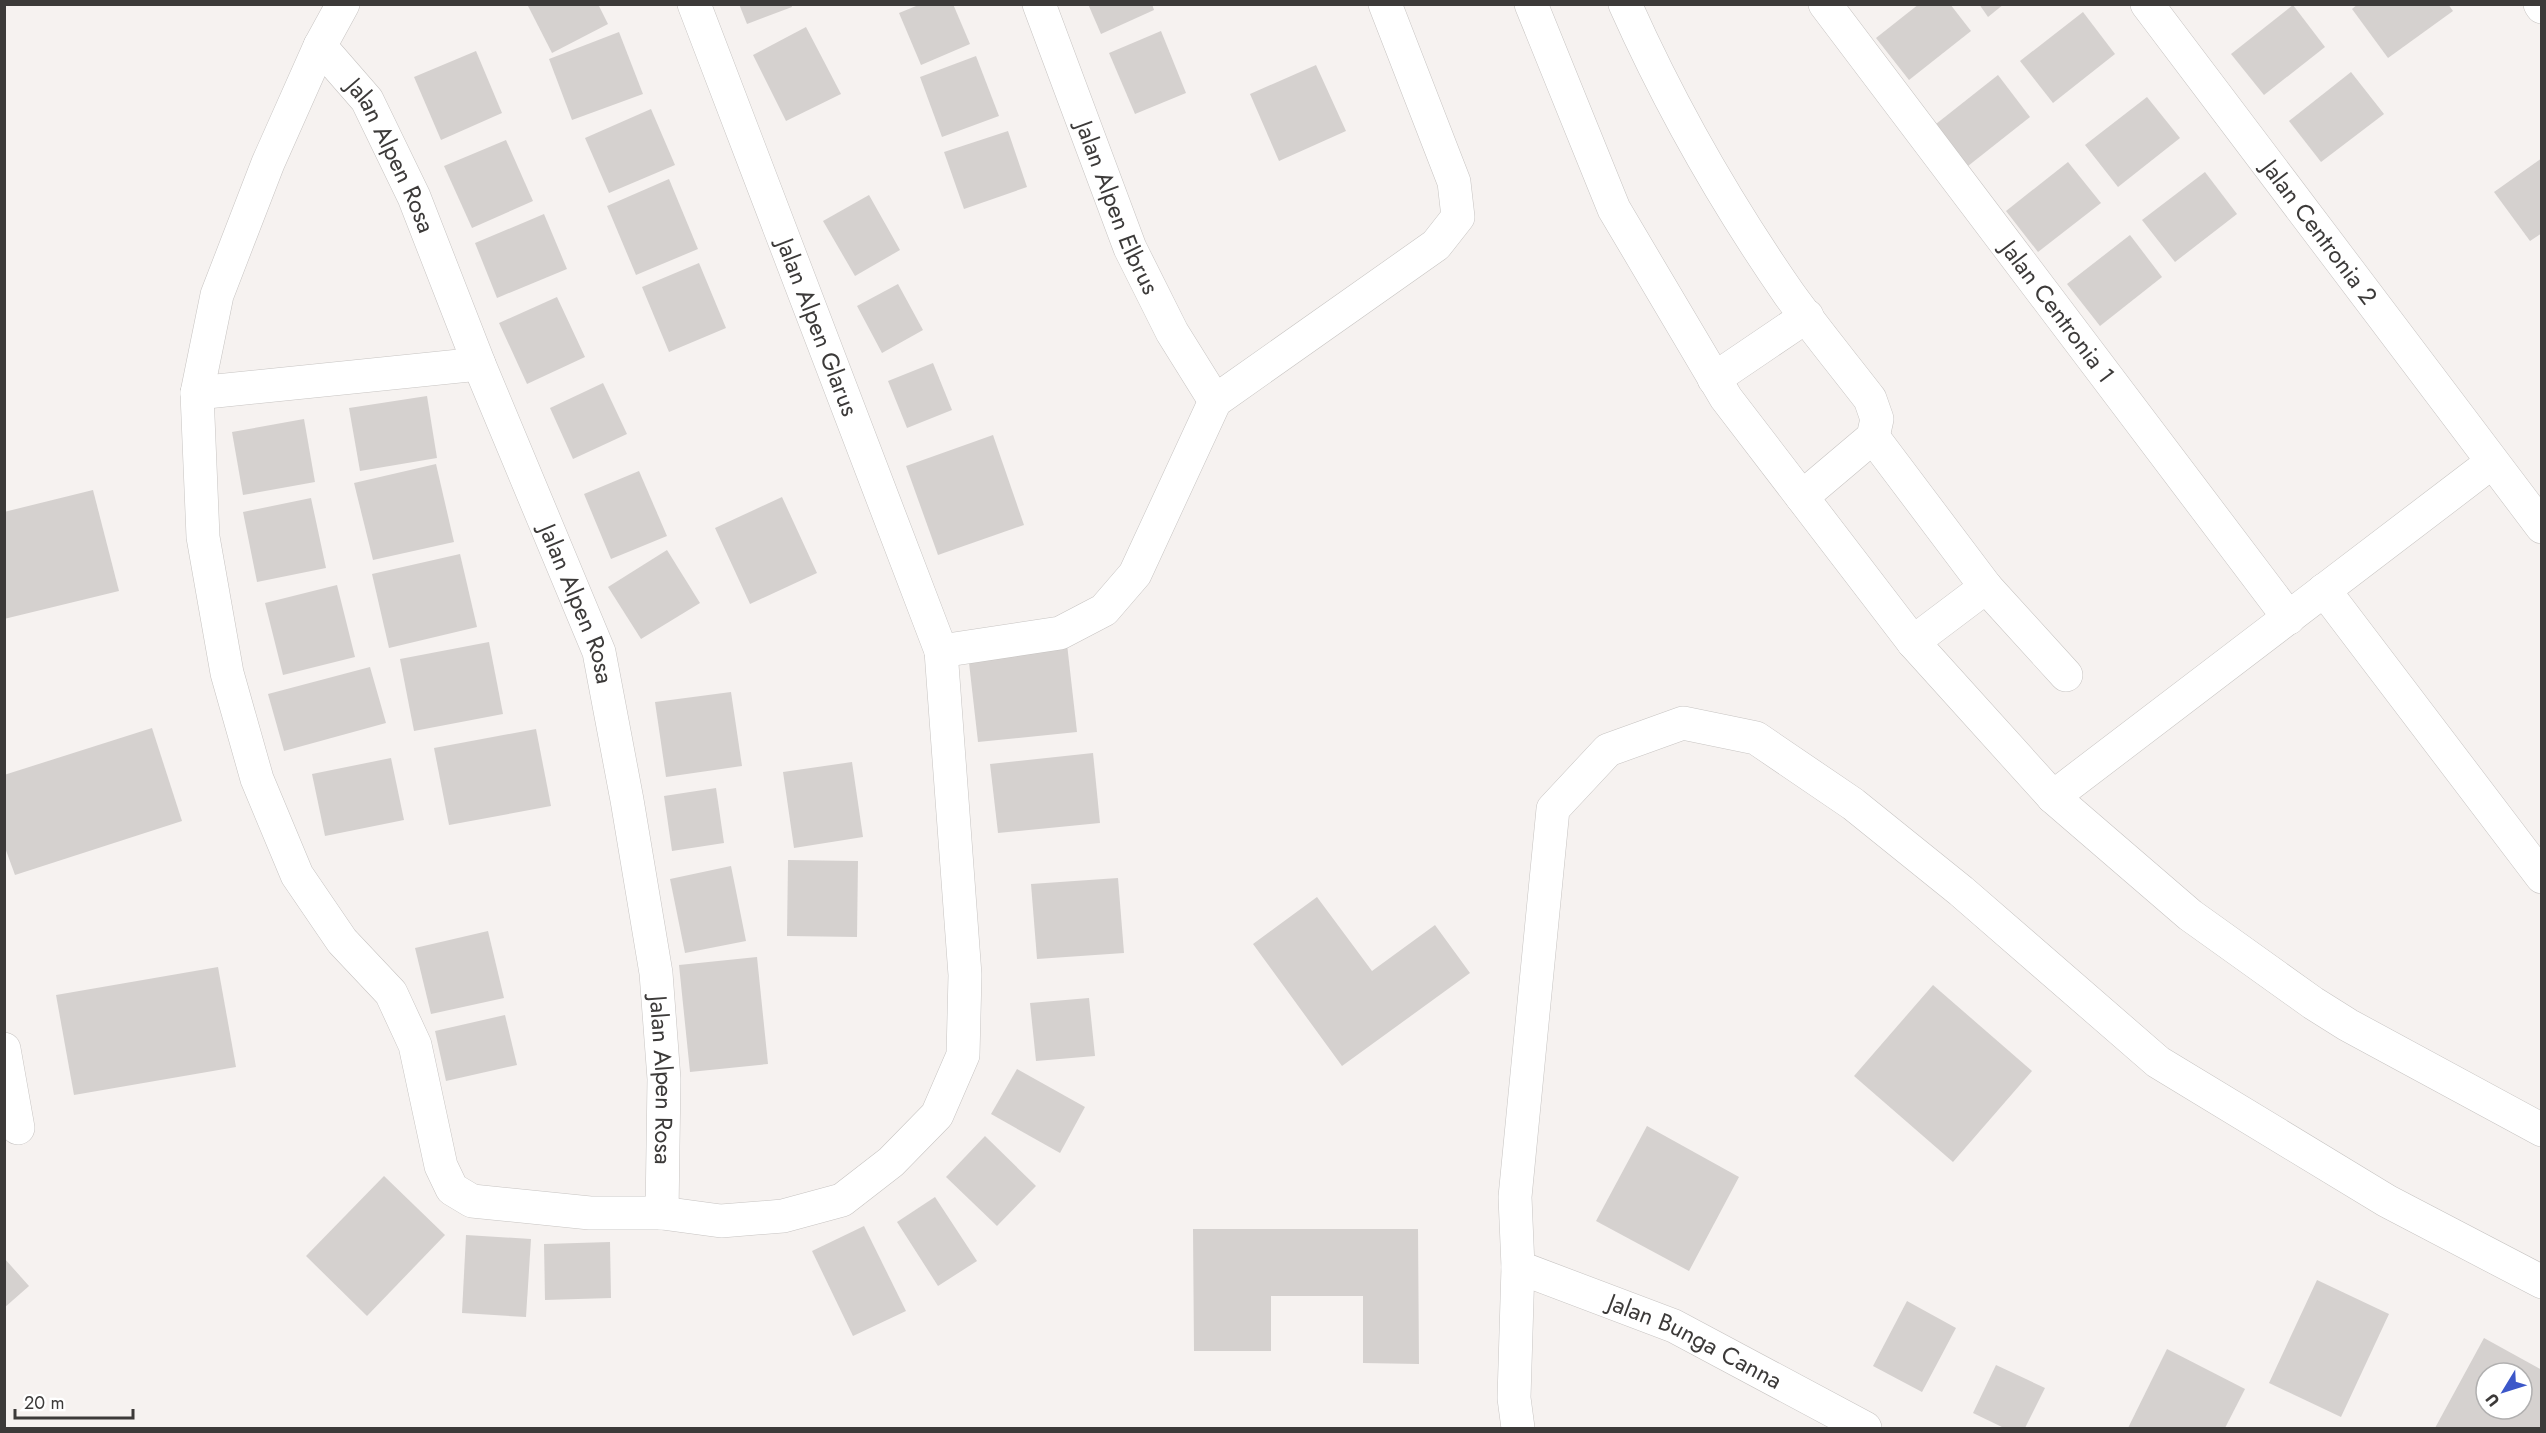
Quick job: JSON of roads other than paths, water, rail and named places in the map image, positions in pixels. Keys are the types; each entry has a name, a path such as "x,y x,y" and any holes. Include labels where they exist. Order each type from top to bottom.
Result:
{"street":[{"name":"Jalan Alpen Glarus","path":"344,4 320,46 268,163 217,295 197,393 203,537 227,673 257,779 297,874 342,941 391,993 415,1045 441,1166 452,1189 472,1201 590,1213 662,1213 721,1221 783,1216 842,1200 891,1162 937,1115 963,1055 965,975 941,651 694,4"},
{"name":"Jalan Alpen Elbrus","path":"1039,4 1130,248 1173,332 1215,401"},
{"path":"941,651 1060,633 1104,610 1135,573 1215,401 1436,245 1458,217 1454,182 1385,4"},
{"path":"1531,4 1614,209 1726,398 1913,642 2052,797 2190,915 2313,1003 2348,1025 2541,1130"},
{"path":"1624,4 1649,60 1715,178 1790,294 1870,399 1877,419 1873,437 1802,497"},
{"name":"Jalan Centronia 1","path":"1825,4 2289,618"},
{"name":"Jalan Centronia 2","path":"2147,4 2541,527"},
{"name":"Jalan Alpen Rosa","path":"320,46 367,100 414,197 478,364 599,652 657,973 664,1079 662,1213"},
{"path":"1714,379 1807,316"},
{"path":"197,393 478,364"},
{"path":"1873,437 1986,587 2066,675"},
{"path":"2052,797 2491,463"},
{"path":"1913,642 1986,587"},
{"path":"2324,590 2541,877"},
{"path":"1518,1428 1514,1398 1518,1267 1515,1197 1553,809 1608,750 1683,723 1756,738 1853,804 1961,891 2158,1062 2387,1201 2541,1282"},
{"path":"4,1049 18,1128"},
{"name":"Jalan Bunga Canna","path":"1518,1267 1674,1326 1865,1428"}]}
